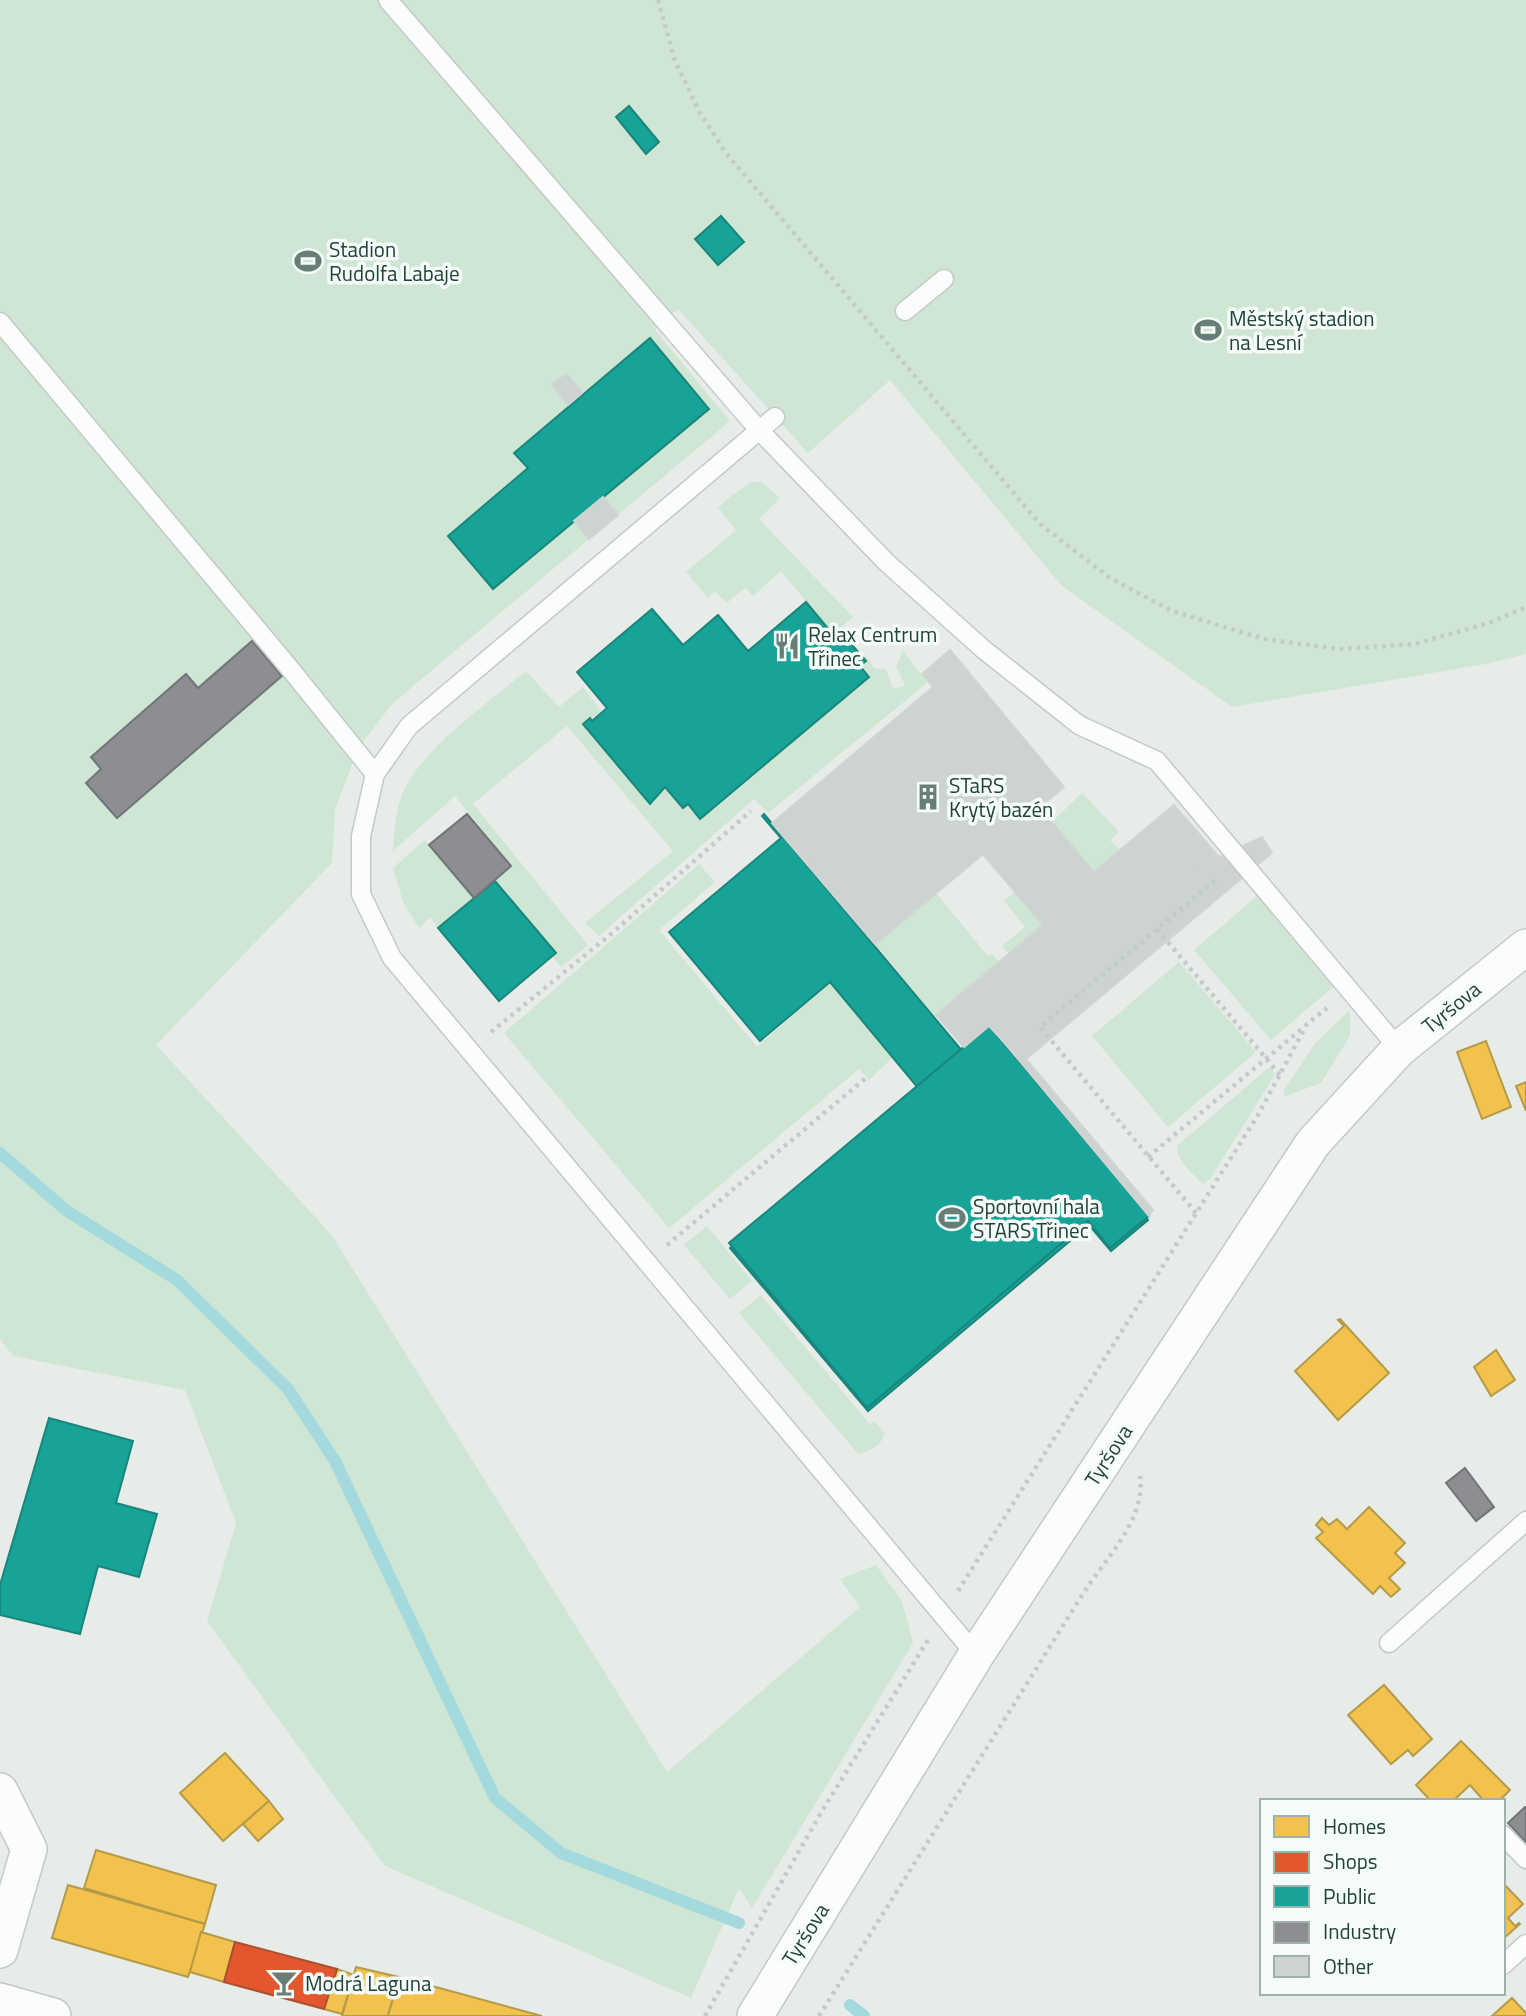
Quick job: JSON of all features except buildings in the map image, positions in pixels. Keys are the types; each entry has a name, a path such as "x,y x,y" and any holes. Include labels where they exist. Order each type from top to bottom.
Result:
{"street":[{"name":"Tyršova","path":"755,2016 976,1656 1313,1143 1399,1049 1526,947"},
{"path":"0,1791 29,1849 0,1950"},
{"path":"0,2001 53,2016"}],"lane":[{"path":"388,0 760,430 886,562 984,649 1079,724 1157,761 1399,1049"},
{"path":"905,311 944,279"},
{"path":"0,322 375,774"},
{"path":"775,417 409,726 375,774 361,836 361,894 392,958 976,1656"},
{"path":"1389,1643 1526,1521"},
{"path":"1505,1837 1526,1859"},
{"path":"1505,1963 1526,1944"}],"path":[{"path":"658,0 675,61 699,113 726,152 1040,524 1110,578 1172,611 1264,639 1339,649 1415,644 1489,623 1526,607"},
{"path":"466,1047 500,1026 751,811"},
{"path":"1196,1213 1040,1027 1240,859"},
{"path":"1157,929 1280,1075"},
{"path":"1148,1157 1328,1007"},
{"path":"705,2016 822,1811 1258,1115 1307,1024"},
{"path":"646,1263 867,1077"},
{"path":"819,2016 1086,1589 1131,1523 1142,1491 1131,1419"}],"green space":[{"path":"0,0 1526,0 1526,654 1486,664 1232,707 1062,586 890,380 808,453 678,309 655,330 730,421 393,703 359,747 335,809 332,863 156,1045 331,1234 667,1772 860,1607 840,1579 876,1565 902,1601 913,1643 752,1908 739,1888 691,1998 385,1866 207,1621 236,1523 185,1390 13,1356 0,1339"},
{"path":"752,482 762,482 780,498 759,519 853,617 833,634 781,571 753,596 745,588 727,603 715,591 708,598 686,572 736,530 718,508"},
{"path":"903,650 927,683 768,813 754,799 599,936 585,923 673,851 567,726 473,804 588,945 561,967 552,956 556,953 495,881 511,866 455,796 393,851 396,817 409,780 456,729 526,671 559,707 583,687 602,712 583,724 649,803 665,787 688,804 700,819 869,677 860,666 866,661 863,658 866,656 874,668 886,669 893,689 905,685 896,667"},
{"path":"1082,793 1119,832 1110,840 1120,850 1094,872 1052,822"},
{"path":"425,840 474,898 438,928 430,917 419,928 403,902 393,868"},
{"path":"699,864 715,882 659,930 757,1047 830,982 893,1057 869,1080 859,1069 669,1228 504,1033"},
{"path":"1015,892 1043,925 1009,954 1002,946 1025,927 1004,901"},
{"path":"936,893 988,956 992,954 999,962 934,1017 875,944"},
{"path":"1257,896 1333,987 1271,1040 1194,950"},
{"path":"1179,962 1256,1052 1168,1127 1092,1036"},
{"path":"1350,1010 1350,1036 1321,1083 1284,1095 1284,1090 1316,1042"},
{"path":"1272,1068 1275,1075 1210,1179 1203,1184 1182,1162 1177,1146 1267,1069"},
{"path":"707,1226 752,1281 730,1299 684,1245"},
{"path":"761,1295 870,1424 874,1421 884,1432 875,1447 858,1454 739,1313"}],"waterway":[{"path":"0,1153 67,1211 177,1280 288,1389 335,1461 495,1798 561,1853 739,1923"},
{"path":"850,2005 864,2016"}],"place":[{"name":"Stadion Rudolfa Labaje","path":"308,261"},
{"name":"Městský stadion na Lesní","path":"1208,330"},
{"name":"Relax Centrum Třinec","path":"787,646"},
{"name":"STaRS Krytý bazén","path":"928,797"},
{"name":"Sportovní hala STARS Třinec","path":"952,1218"},
{"name":"Modrá Laguna","path":"284,1983"}]}
